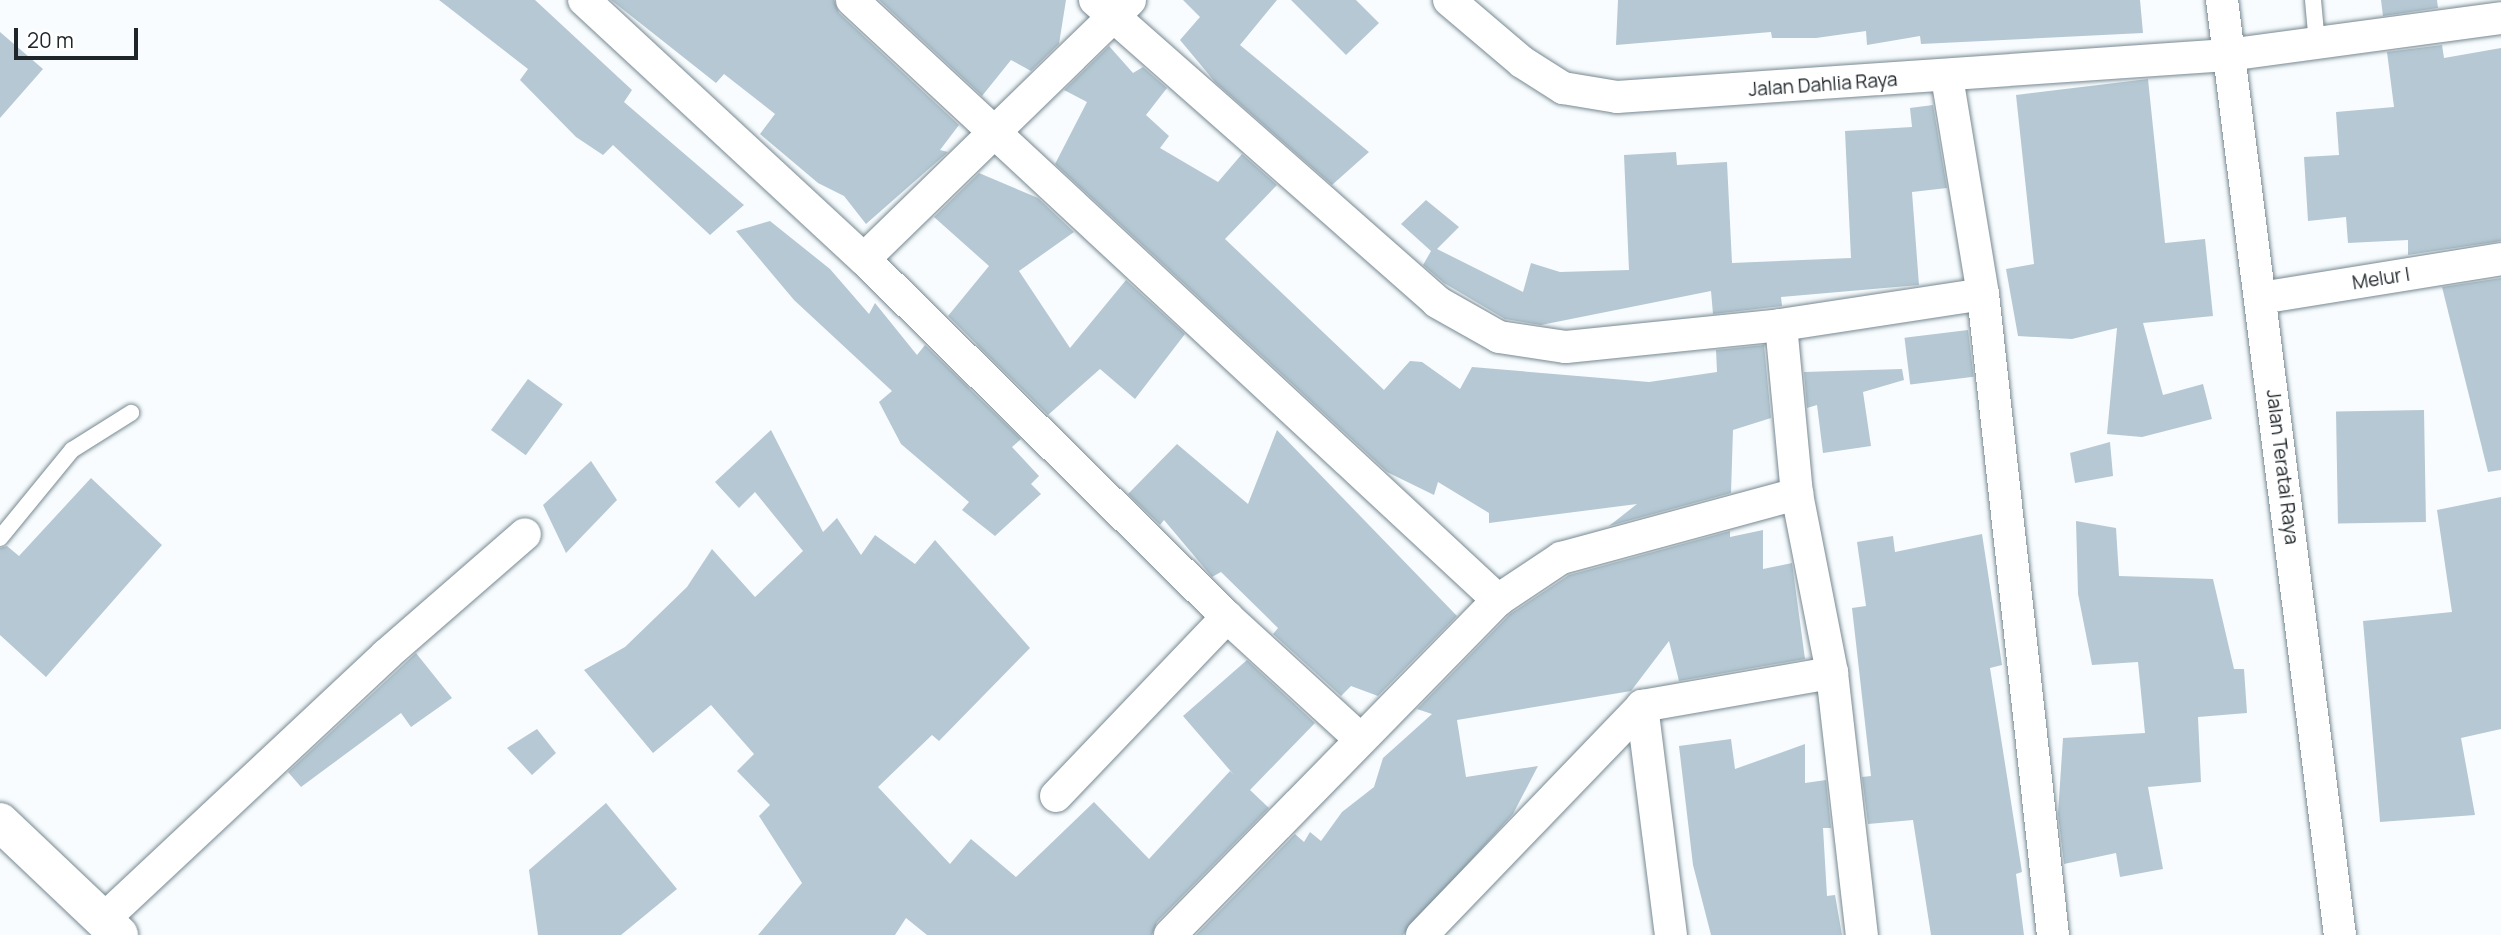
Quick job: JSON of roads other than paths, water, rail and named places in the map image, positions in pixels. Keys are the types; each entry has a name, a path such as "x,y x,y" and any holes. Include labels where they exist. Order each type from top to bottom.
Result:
{"main road":[{"path":"0,822 111,928"}],"street":[{"path":"584,0 864,259 1227,617 1359,738"},
{"path":"852,0 992,134 1498,600"},
{"name":"Jalan Dahlia Raya","path":"1449,0 1522,62 1563,88 1617,97 1947,77 2228,55 2501,18"},
{"name":"Jalan Teratai Raya","path":"2222,0 2340,935"},
{"path":"864,259 992,134 1113,6 1437,302 1499,337 1566,347 1782,325 1983,293"},
{"path":"1947,77 1983,293 2053,935"},
{"name":"Melur I","path":"2261,298 2501,259"},
{"path":"1782,325 1797,494 1832,673 1862,935"},
{"path":"1170,935 1359,738 1498,600 1561,558 1797,494"},
{"path":"111,928 525,534"},
{"path":"1056,796 1227,617"},
{"path":"1422,935 1642,706 1832,673"},
{"path":"1642,706 1671,935"}],"lane":[{"path":"2313,0 2317,44"},
{"path":"0,538 72,450 131,413"}]}
